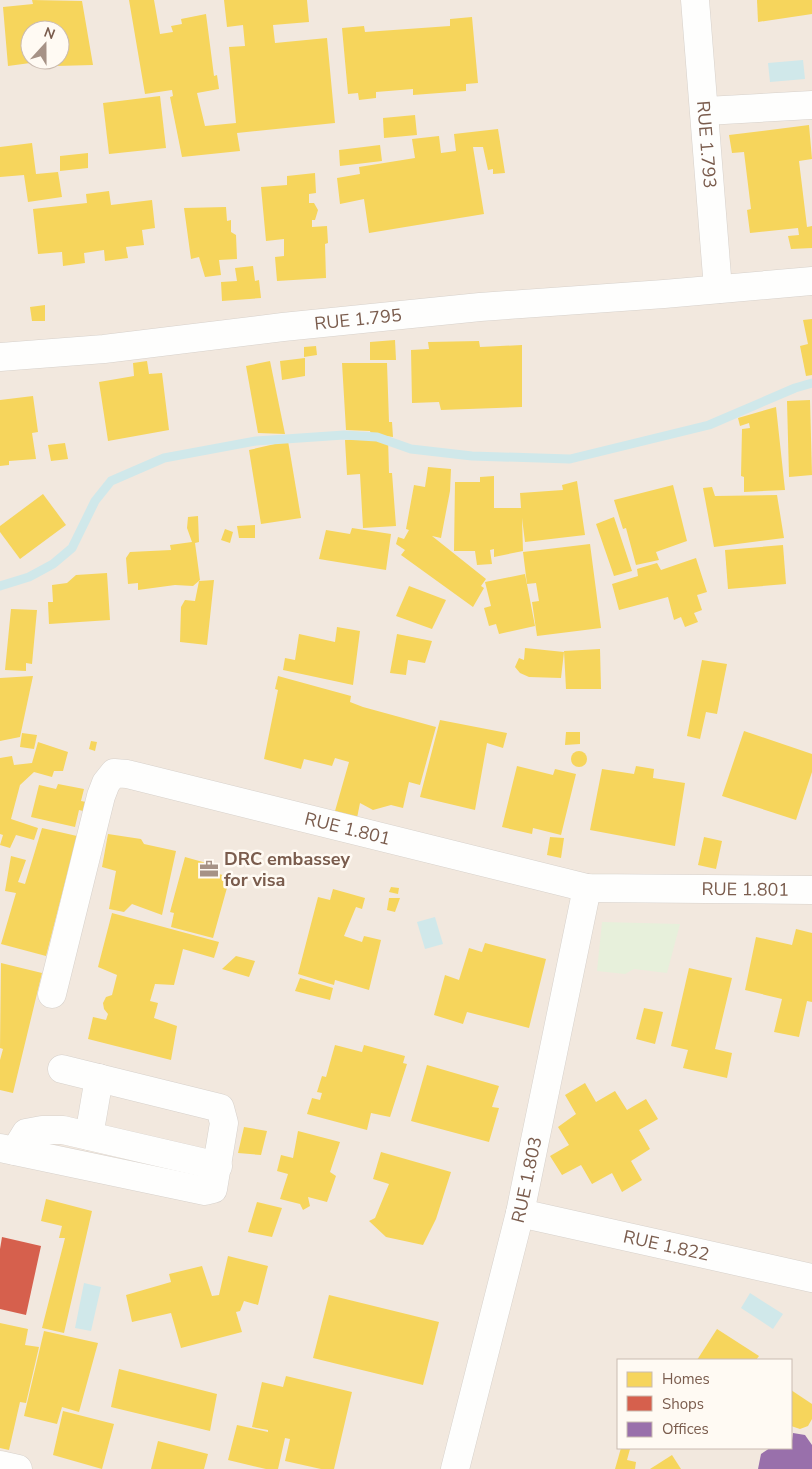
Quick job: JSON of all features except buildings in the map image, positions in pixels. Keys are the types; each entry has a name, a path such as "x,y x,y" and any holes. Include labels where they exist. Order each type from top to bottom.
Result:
{"street":[{"name":"RUE 1.793","path":"695,0 706,111 718,289"},
{"path":"706,111 812,105"},
{"name":"RUE 1.795","path":"0,358 104,349 284,327 480,307 812,281"},
{"name":"RUE 1.801","path":"52,994 101,796 106,782 114,773 127,774 587,888 812,890"},
{"name":"RUE 1.803","path":"455,1469 520,1213 587,888"},
{"path":"7,1149 205,1192 213,1189 224,1123 220,1108 62,1069"},
{"path":"89,1136 99,1078"},
{"path":"7,1149 26,1133 42,1130 63,1130 218,1166"},
{"name":"RUE 1.822","path":"520,1213 812,1278"},
{"path":"0,1465 18,1469"}],"shaded area":[{"path":"0,0 812,0 812,1469 0,1469"}],"green space":[{"path":"602,922 680,924 667,973 634,969 625,974 597,971"}],"water":[{"path":"803,60 805,79 770,82 768,63"},
{"path":"435,917 443,944 425,949 417,922"},
{"path":"84,1283 101,1287 91,1331 75,1328"},
{"path":"750,1293 783,1314 773,1329 741,1308"}],"waterway":[{"path":"0,586 29,577 53,564 72,548 95,501 111,481 164,458 256,441 344,435 377,437 411,449 472,456 570,459 709,425 795,388 812,383"}],"place":[{"name":"DRC embassey for visa","path":"209,869"}]}
